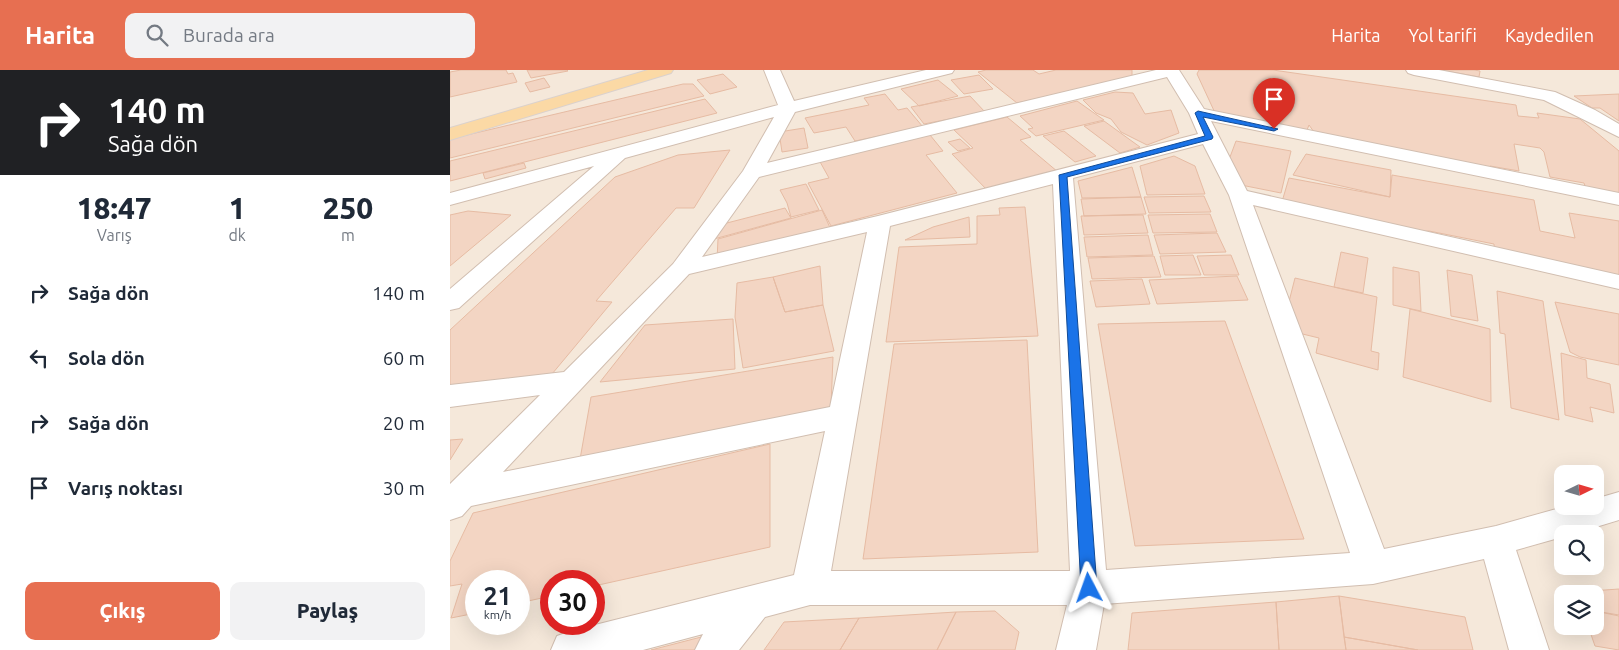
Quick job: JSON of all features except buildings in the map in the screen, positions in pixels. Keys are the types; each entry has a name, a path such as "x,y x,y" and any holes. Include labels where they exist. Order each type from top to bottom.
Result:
{"main road":[{"path":"450,120 556,92 627,70"},
{"path":"450,134 665,70"}],"street":[{"path":"772,70 788,108"},
{"path":"450,199 788,108 946,70"},
{"path":"752,173 1172,70 1198,113 1239,195 1373,568"},
{"path":"1414,70 1549,96 1589,114 1619,132"},
{"path":"456,500 681,269 752,173 788,108"},
{"path":"1198,113 1619,199"},
{"path":"681,269 880,222 1209,137"},
{"path":"450,302 620,153"},
{"path":"1063,175 1089,588 1076,650"},
{"path":"1239,195 1619,282"},
{"path":"810,588 880,222"},
{"path":"450,396 572,381"},
{"path":"456,500 843,416"},
{"path":"571,650 810,588 1089,588 1373,568 1496,541 1619,506"},
{"path":"1496,541 1529,650"},
{"path":"715,650 753,603"}],"shaded area":[{"path":"450,70 1619,70 1619,650 450,650"}],"route":[{"path":"1089,588 1063,175 1209,137 1198,113 1274,129"}]}
